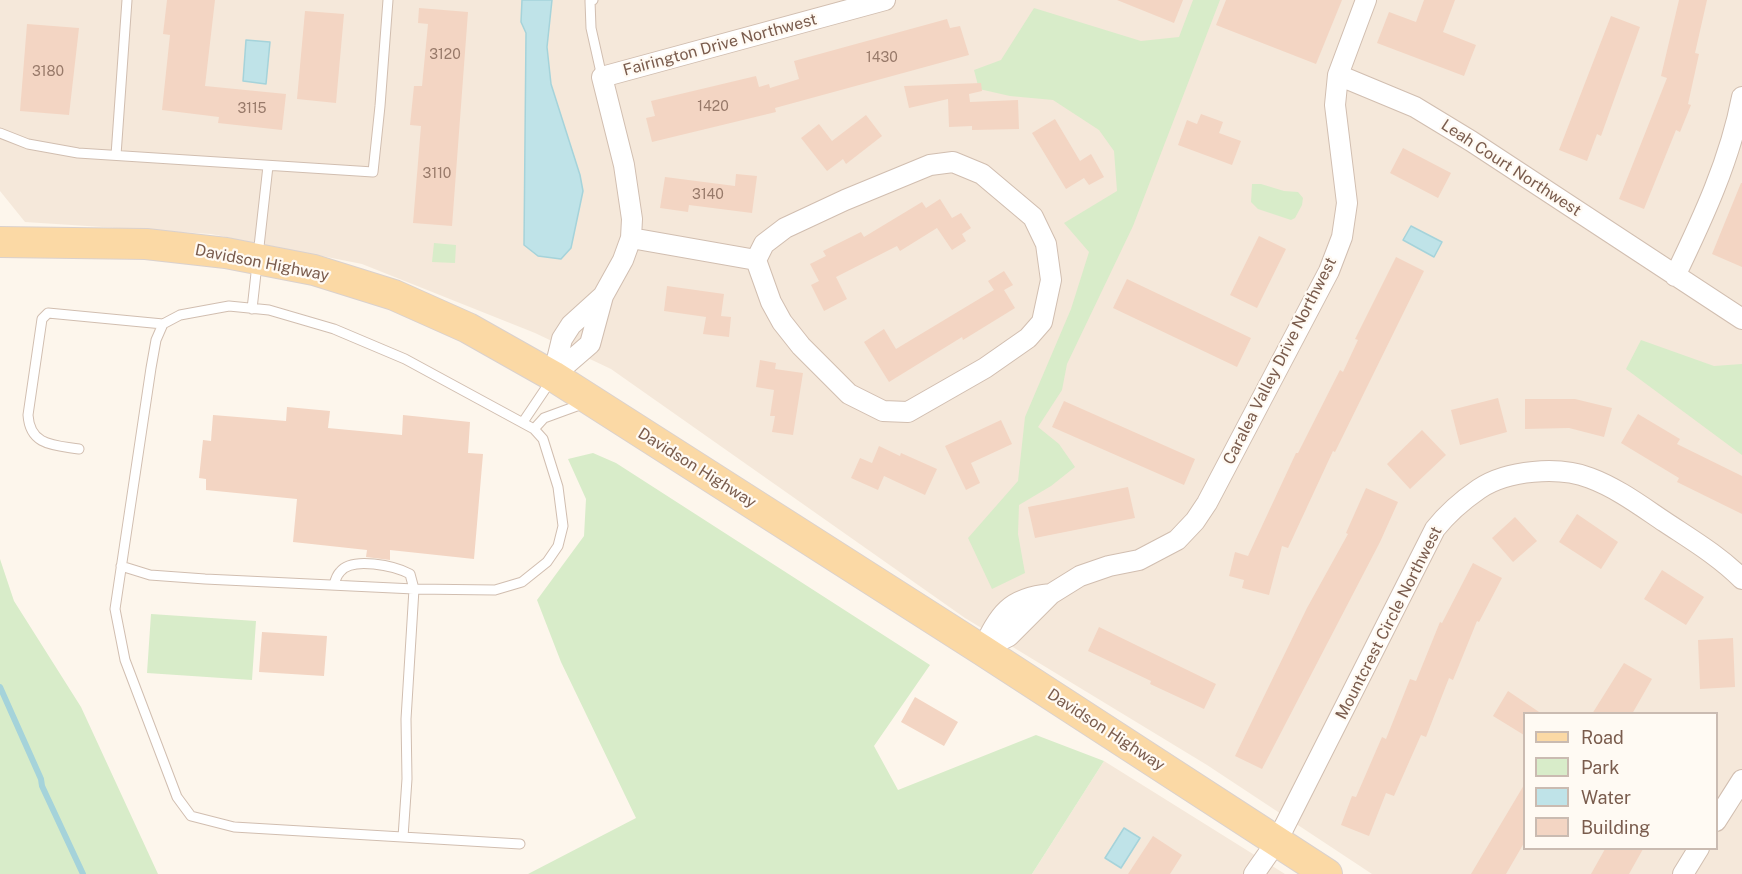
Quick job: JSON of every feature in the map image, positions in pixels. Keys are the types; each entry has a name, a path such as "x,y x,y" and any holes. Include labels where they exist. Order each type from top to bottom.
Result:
{"main road":[{"name":"Davidson Highway","path":"0,242 146,244 259,259 315,270 394,295 468,328 553,376 1328,874"}],"street":[{"name":"Fairington Drive Northwest","path":"553,376 590,344 603,296 623,260 631,238 632,219 624,165 602,77 885,0"},
{"name":"Caralea Valley Drive Northwest","path":"982,650 997,621 1018,601 1051,594 1080,576 1109,566 1139,560 1177,540 1195,521 1207,503 1329,271 1342,237 1347,203 1335,105 1338,75 1366,0"},
{"name":"Leah Court Northwest","path":"1338,75 1415,107 1472,141 1742,319"},
{"path":"1675,276 1701,222 1725,163 1742,97"},
{"path":"953,162 982,174 1033,217 1046,244 1051,280 1042,322 1013,350 908,412 883,411 849,394 801,346 782,322 771,302 756,260 765,244 785,228 930,165 953,162"},
{"path":"631,238 756,260"},
{"name":"Mountcrest Circle Northwest","path":"1254,874 1277,841 1435,529 1443,519 1480,488 1512,475 1545,471 1574,473 1590,478 1626,496 1725,562 1742,579"},
{"path":"1718,818 1742,780"},
{"path":"1683,874 1698,850"}],"lane":[{"path":"116,155 127,0"},
{"path":"0,133 28,144 78,153 373,172 388,0"},
{"path":"591,0 591,28 602,77"},
{"path":"252,309 268,166"},
{"path":"121,566 150,574 414,590 495,590 522,582 547,562 558,546 562,526 558,487 543,439 534,429 435,374 334,329 269,310 229,306 180,315 164,324 156,340 152,359 121,566 115,609 125,660 177,797 191,816 234,827 520,844"},
{"path":"79,449 47,444 32,432 28,415 42,319 48,313 164,324"},
{"path":"523,422 553,376"},
{"path":"534,429 544,418 591,401"},
{"path":"334,585 340,571 354,564 397,568 410,574 414,590 406,719 403,837"}],"shaded area":[{"path":"0,0 1742,0 1742,874 1372,874 1207,765 965,618 611,369 535,333 362,264 211,234 25,222 0,191"},
{"path":"1104,761 1285,874 1032,874"}],"green space":[{"path":"1193,0 1220,0 1133,226 1067,364 1062,390 1038,427 1059,444 1075,467 1051,486 1019,505 1018,534 1025,573 992,589 968,538 1018,481 1025,417 1071,309 1089,252 1064,223 1117,191 1114,151 1099,130 1053,100 1010,96 979,89 974,70 1001,60 1034,8 1141,41 1179,37"},
{"path":"1252,184 1298,192 1303,198 1295,218 1291,220 1258,209 1251,202"},
{"path":"434,243 456,245 455,263 432,262"},
{"path":"1641,340 1714,366 1742,364 1742,455 1626,369"},
{"path":"593,453 616,463 930,665 874,746 898,790 1036,735 1104,761 1032,874 528,874 636,818 561,662 537,600 584,536 586,499 568,459"},
{"path":"0,559 14,601 81,707 158,874 0,874"},
{"path":"151,614 256,621 252,680 147,673"}],"water":[{"path":"522,0 552,0 547,47 551,84 583,191 571,248 561,259 538,256 524,245 526,33 521,22"},
{"path":"246,40 270,42 266,84 243,81"},
{"path":"1411,226 1442,242 1434,257 1403,240"},
{"path":"1124,828 1140,838 1121,868 1105,858"}],"building":[{"path":"167,0 215,0 205,86 286,94 282,130 218,123 219,117 162,110 170,35 163,34"},
{"path":"1117,0 1183,0 1174,23"},
{"path":"1226,0 1342,0 1316,64 1216,25"},
{"path":"1424,0 1455,0 1443,32 1476,45 1464,76 1377,43 1389,12 1416,22"},
{"path":"1679,0 1707,0 1695,53 1699,54 1688,104 1691,105 1680,132 1676,130 1644,209 1619,199 1667,78 1661,76"},
{"path":"419,8 468,12 452,226 413,223 421,126 410,125 414,86 422,86 428,24 418,23"},
{"path":"305,11 344,14 336,103 297,99"},
{"path":"1611,16 1640,27 1601,136 1597,134 1587,161 1559,150"},
{"path":"947,19 950,28 960,26 969,55 775,108 776,112 652,142 646,118 655,116 651,101 756,76 759,87 769,84 770,88 799,79 794,61"},
{"path":"27,24 79,28 69,115 20,111"},
{"path":"981,83 982,91 969,94 970,102 1018,100 1019,129 972,130 972,126 949,127 948,99 909,108 904,86"},
{"path":"1201,114 1223,122 1219,133 1241,141 1232,165 1178,145 1187,120 1197,124"},
{"path":"866,115 882,136 846,164 843,159 827,171 801,138 819,124 832,141"},
{"path":"1055,119 1080,161 1091,154 1104,177 1089,185 1084,178 1066,189 1032,133"},
{"path":"1403,148 1451,173 1438,198 1390,173"},
{"path":"736,174 757,176 752,213 689,205 688,212 660,208 665,177 735,186"},
{"path":"1742,183 1742,267 1712,254"},
{"path":"940,199 952,218 961,213 971,228 962,234 966,241 952,250 937,228 900,251 897,246 836,277 847,299 824,311 811,285 819,281 810,264 826,256 823,251 861,232 864,237 922,202 926,208"},
{"path":"1259,236 1286,249 1257,308 1230,295"},
{"path":"1396,257 1424,271 1335,452 1333,451 1288,548 1282,546 1269,595 1242,588 1244,580 1229,576 1235,552 1248,556 1296,453 1340,370 1343,372 1358,340 1355,339"},
{"path":"1004,271 1013,285 1004,290 1015,308 963,340 962,337 889,382 864,342 884,329 896,349 994,290 988,281"},
{"path":"1127,279 1251,338 1237,367 1113,308"},
{"path":"667,286 724,294 721,316 731,317 729,337 703,334 706,317 664,311"},
{"path":"760,360 776,363 775,369 803,373 793,435 772,432 775,416 770,416 774,390 756,387"},
{"path":"1498,398 1507,432 1460,445 1451,410"},
{"path":"1525,399 1575,399 1612,408 1604,437 1569,428 1525,429"},
{"path":"1064,401 1195,459 1184,485 1052,427"},
{"path":"287,407 330,411 328,428 402,435 403,415 470,422 468,453 483,454 474,559 390,550 390,560 366,557 367,550 293,542 297,499 206,490 206,479 199,478 203,440 211,441 213,415 286,421"},
{"path":"1638,414 1680,439 1677,444 1742,476 1742,514 1677,482 1679,478 1621,443"},
{"path":"1001,420 1012,444 971,463 980,483 966,490 945,446"},
{"path":"1422,430 1446,455 1410,489 1387,464"},
{"path":"879,446 937,469 925,495 884,476 878,490 851,478 860,458 872,463"},
{"path":"1128,487 1135,518 1035,538 1028,507"},
{"path":"1366,488 1398,502 1380,542 1262,769 1235,756 1307,608 1348,534 1346,533"},
{"path":"1577,514 1618,542 1601,569 1559,542"},
{"path":"1515,517 1537,541 1513,562 1492,538"},
{"path":"1473,563 1502,578 1479,622 1477,621 1453,680 1449,678 1426,737 1421,735 1394,796 1386,793 1369,836 1341,825 1352,796 1356,797 1382,737 1386,739 1410,679 1416,681 1440,622 1442,623"},
{"path":"1662,570 1704,597 1686,625 1644,599"},
{"path":"1099,627 1216,684 1204,709 1088,651"},
{"path":"262,632 327,636 324,676 259,672"},
{"path":"1733,638 1735,687 1700,689 1698,640"},
{"path":"1624,663 1652,679 1633,712 1593,712"},
{"path":"1508,691 1539,712 1523,712 1523,734 1493,716"},
{"path":"915,697 958,722 944,746 901,722"},
{"path":"1523,787 1523,845 1506,874 1471,874"},
{"path":"1153,836 1182,855 1170,874 1128,874"},
{"path":"1604,850 1642,850 1629,874 1591,874"}],"waterway":[{"path":"0,687 83,874"}]}
